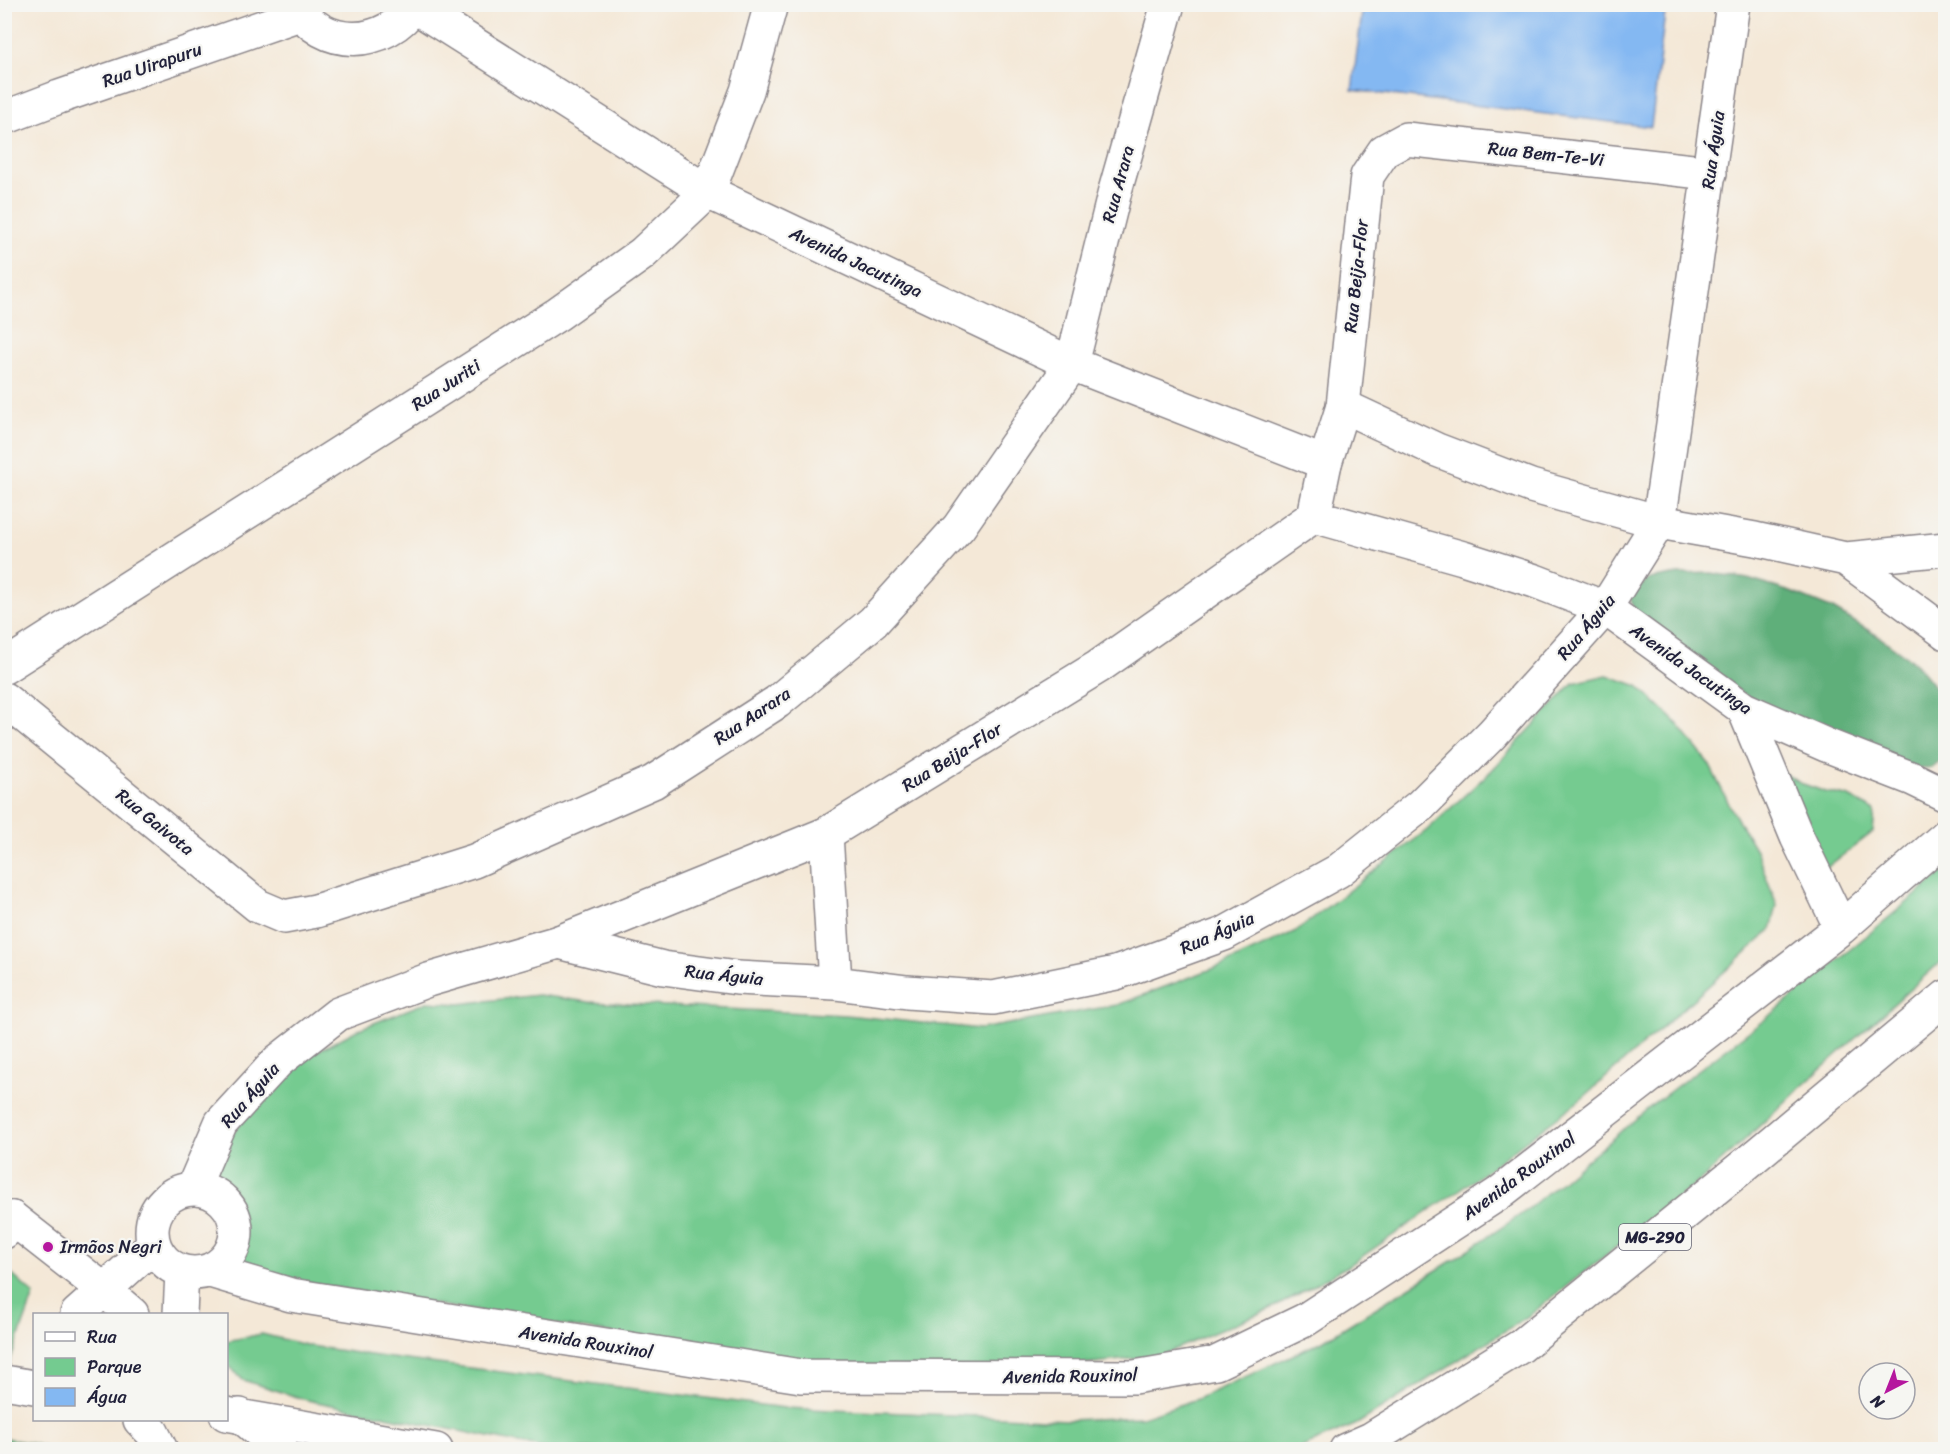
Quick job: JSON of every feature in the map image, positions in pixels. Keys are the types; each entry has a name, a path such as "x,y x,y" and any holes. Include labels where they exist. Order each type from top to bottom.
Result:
{"main road":[{"name":"Rua Juriti","path":"4,667 558,314 642,254 708,192 747,91 771,4"},
{"name":"Rua Arara","path":"1072,364 1115,191 1168,4"},
{"name":"Rua Águia","path":"193,1188 221,1123 278,1061 339,1014 428,980 559,942 674,969 737,978 835,983 908,992 993,998 1116,973 1224,934 1338,871 1420,806 1492,734 1605,608 1659,522 1733,4"},
{"name":"Avenida Jacutinga","path":"414,5 708,192 1072,364 1325,463"},
{"path":"298,9 316,28 337,37 359,39 380,34 399,23 414,5"},
{"name":"Rua Uirapuru","path":"4,118 298,9"},
{"name":"Rua Bem-Te-Vi","path":"1384,151 1406,139 1710,173"},
{"name":"Rua Beija-Flor","path":"1343,406 1367,176 1384,151"},
{"name":"Rua Aarara","path":"316,911 474,861 642,786 777,702 873,622 959,527 1072,364"},
{"path":"1314,516 1325,463 1343,406 1437,450 1531,486 1659,522 1755,539 1846,559 1946,549"},
{"name":"Avenida Jacutinga","path":"1314,516 1463,558 1535,581 1605,608 1744,709 1946,795"},
{"name":"Rua Beija-Flor","path":"559,942 826,834 1098,667 1314,516"},
{"path":"1846,559 1946,633"},
{"name":"Rua Gaivota","path":"4,699 258,906 284,917 316,911"},
{"path":"1744,709 1797,837 1841,928"},
{"path":"826,834 835,983"},
{"name":"Avenida Rouxinol","path":"196,1271 291,1295 801,1376 1134,1377 1216,1363 1305,1320 1498,1194 1841,928 1946,836"},
{"name":"MG-290","path":"1346,1449 1371,1439 1521,1346 1747,1163 1946,997"},
{"path":"193,1188 213,1192 228,1205 236,1223 235,1243 226,1260 196,1271 164,1262 154,1245 152,1226 159,1206 174,1193 193,1188"},
{"path":"7,1220 104,1290 131,1313"},
{"path":"78,1313 154,1245"},
{"path":"180,1313 196,1271"},
{"path":"4,1382 33,1387"},
{"path":"231,1411 281,1449"},
{"path":"231,1411 436,1449"},
{"path":"142,1421 152,1432 161,1449"}],"green space":[{"path":"1712,573 1748,579 1791,592 1833,609 1878,636 1915,663 1946,700 1945,758 1932,768 1888,771 1841,759 1635,621 1630,595 1649,579 1678,574"},
{"path":"1607,675 1638,686 1675,721 1709,764 1732,810 1756,850 1777,905 1771,930 1584,1097 1471,1182 1351,1264 1279,1305 1159,1356 1009,1372 828,1363 741,1355 252,1274 238,1255 224,1223 215,1195 217,1169 227,1140 289,1066 359,1029 427,1002 459,1004 538,995 589,1002 846,1015 980,1029 1117,1005 1225,964 1296,931 1427,830 1492,770 1573,683"},
{"path":"1778,770 1800,783 1847,796 1875,811 1873,832 1818,874"},
{"path":"1945,871 1945,958 1706,1176 1530,1315 1357,1424 1298,1449 548,1449 307,1400 243,1380 228,1365 228,1341 262,1334 310,1346 391,1358 785,1408 1068,1420 1142,1417 1197,1399 1321,1342 1453,1260 1523,1213 1656,1102 1772,1014"},
{"path":"4,1267 34,1295 7,1370 4,1370"},
{"path":"5,1438 35,1444 50,1449 5,1449"}],"water":[{"path":"1363,5 1666,5 1651,127 1352,90"}],"place":[{"name":"Irmãos Negri","path":"48,1247"}]}
